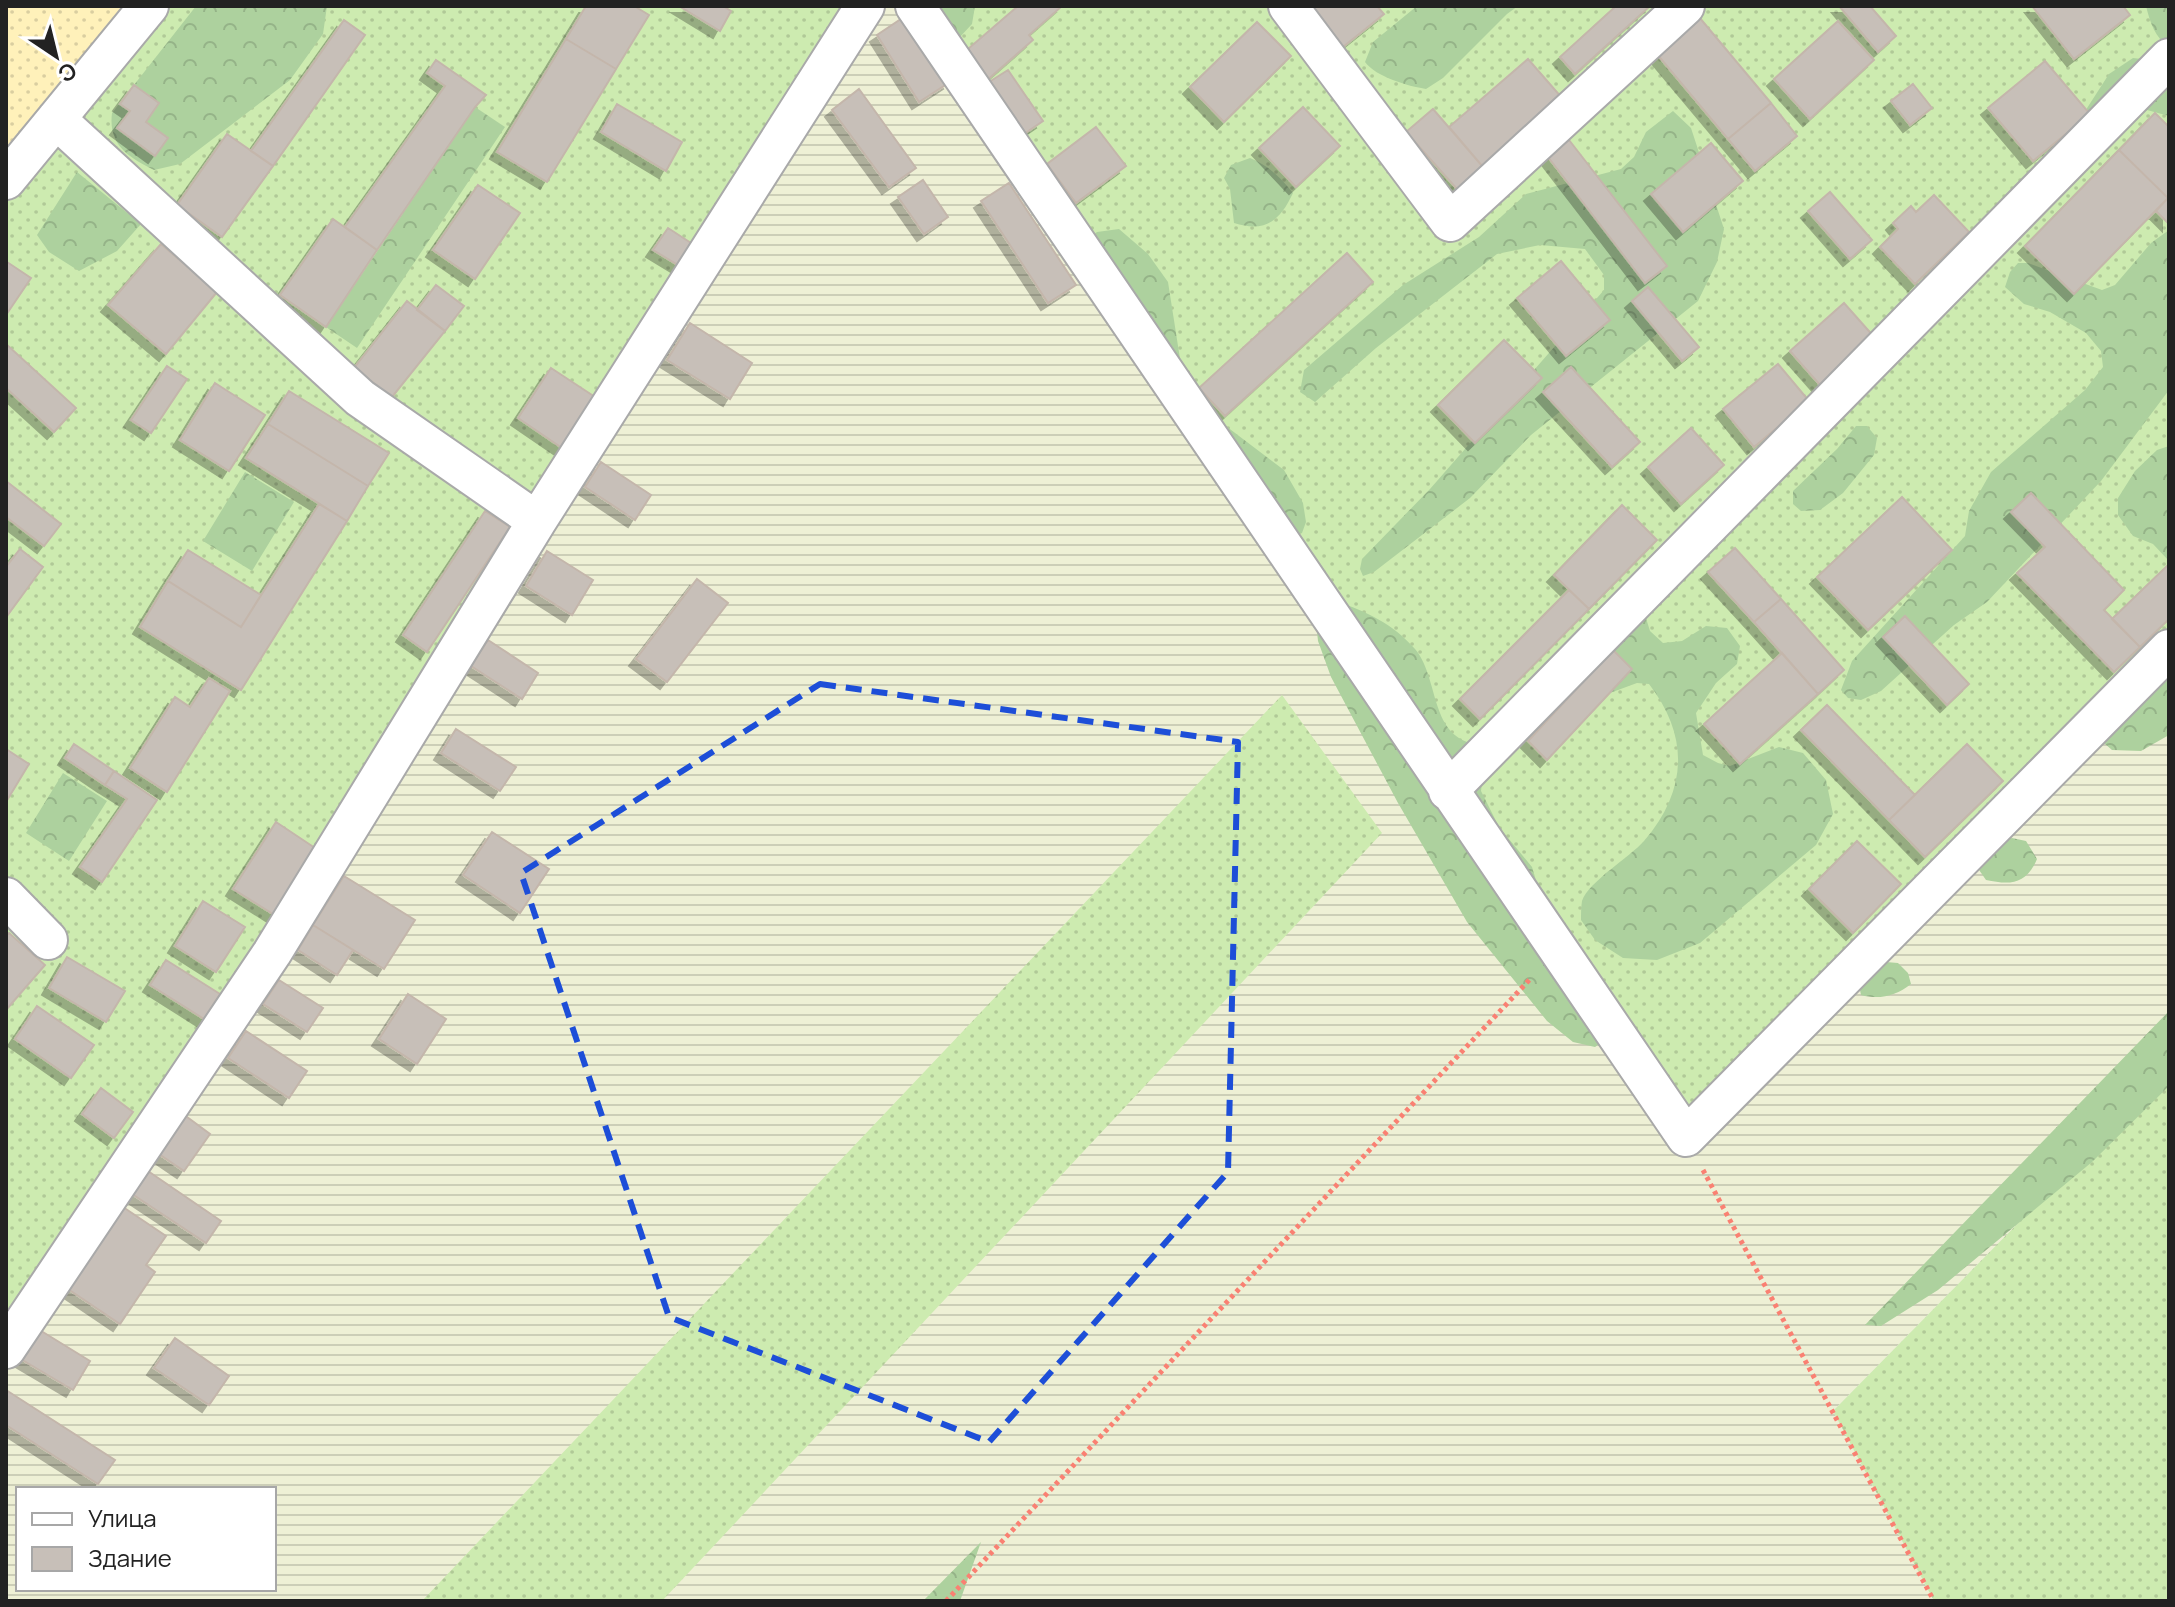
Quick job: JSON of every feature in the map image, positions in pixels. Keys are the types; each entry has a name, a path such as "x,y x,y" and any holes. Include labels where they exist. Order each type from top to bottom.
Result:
{"lane":[{"path":"6,180 149,6"},
{"path":"6,1349 272,953 537,521 865,6"},
{"path":"915,6 1686,1137 2169,649"},
{"path":"1288,6 1450,222 1685,6"},
{"path":"1448,791 2169,58"},
{"path":"56,119 360,398 537,521"},
{"path":"6,897 48,940"}],"path":[{"path":"946,1601 1557,950"},
{"path":"1686,1137 1934,1601"}],"highlighted area":[{"path":"820,684 1238,742 1228,1172 989,1442 669,1317 521,873"}],"green space":[{"path":"149,6 865,6 6,1349 6,180"},
{"path":"196,6 327,6 323,34 290,80 180,164 154,170 122,149 113,134 112,113"},
{"path":"865,6 915,6 2169,649 2169,1070 1833,1411 1934,1601 6,1601 6,1349"},
{"path":"915,6 2169,6 2169,649 1686,1137"},
{"path":"915,6 975,6 972,24 959,38"},
{"path":"1417,6 1518,6 1443,78 1426,89 1384,76 1365,62 1373,42"},
{"path":"2146,6 2169,6 2169,47 2151,24"},
{"path":"2133,58 2150,60 2169,76 2169,116 2147,110 2077,177 2060,150 2109,74"},
{"path":"475,107 505,127 357,348 326,327"},
{"path":"1673,111 1691,128 1724,229 1717,262 1698,301 1531,435 1470,498 1374,572 1363,576 1360,569 1362,559 1430,489 1604,290 1604,275 1585,249 1540,245 1497,254 1376,348 1315,402 1300,392 1304,370 1403,285 1479,237 1526,194 1621,169 1634,157 1646,132"},
{"path":"1250,158 1274,172 1293,193 1283,211 1263,225 1234,223 1230,189 1224,178 1231,165"},
{"path":"77,172 141,224 117,251 79,271 49,252 37,235"},
{"path":"1119,229 1148,254 1168,282 1181,365 1214,417 1284,470 1303,503 1306,522 1302,533 1290,532 1087,240 1097,232"},
{"path":"2169,230 2169,390 2101,481 1987,602 1954,625 1881,691 1861,700 1848,698 1841,690 1852,661 1965,536 1969,511 1991,472 2085,390 2103,367 2101,351 2086,333 2050,312 2024,304 2005,287 2010,272 2018,263 2028,263 2102,290 2115,285 2151,243"},
{"path":"1856,426 1867,426 1877,438 1874,455 1843,493 1820,510 1801,511 1793,504 1793,491"},
{"path":"2169,446 2169,561 2153,544 2133,536 2118,515 2118,498 2135,471 2157,450"},
{"path":"245,472 294,502 252,571 203,541"},
{"path":"1336,601 1378,619 1415,649 1428,673 1446,725 1467,742 1645,615 1650,631 1663,643 1682,641 1706,626 1727,628 1740,646 1737,664 1716,683 1696,713 1703,755 1730,766 1779,747 1803,753 1826,780 1833,814 1816,845 1700,943 1657,960 1623,958 1595,940 1581,920 1582,901 1592,886 1644,841 1669,803 1678,764 1672,724 1649,684 1637,683 1526,724 1484,768 1481,791 1499,827 1532,867 1540,894 1583,958 1608,986 1618,1006 1608,1038 1595,1047 1573,1042 1547,1021 1467,922 1398,803 1331,677 1318,641 1315,613"},
{"path":"2169,634 2169,735 2141,751 2112,750 2096,736"},
{"path":"1282,695 1382,833 662,1601 422,1601"},
{"path":"63,773 107,801 69,861 26,833"},
{"path":"2012,838 2026,841 2037,859 2033,868 2016,881 1986,880 1977,867 1993,842"},
{"path":"1886,962 1898,963 1908,973 1911,984 1887,996 1861,995 1859,985"},
{"path":"2169,1011 2169,1086 2092,1162 1938,1290 1881,1326 1865,1325"},
{"path":"2169,1070 2169,1601 1934,1601 1833,1411"},
{"path":"981,1542 960,1601 923,1601"}],"sand":[{"path":"6,6 149,6 6,180"}],"building":[{"path":"586,6 634,6 649,15 616,69 566,39"},
{"path":"679,6 723,6 731,11 720,31"},
{"path":"1018,6 1062,6 1029,35 1033,40 985,82 961,55"},
{"path":"1311,6 1377,6 1384,14 1338,51"},
{"path":"1616,6 1650,6 1575,74 1560,57"},
{"path":"1839,6 1870,6 1896,36 1878,52"},
{"path":"2032,6 2123,6 2130,15 2074,59"},
{"path":"907,15 950,82 919,102 877,35"},
{"path":"1699,17 1771,103 1728,139 1656,53"},
{"path":"344,20 365,35 273,166 251,151"},
{"path":"1838,21 1874,60 1810,119 1774,79"},
{"path":"1257,22 1291,56 1224,122 1190,87"},
{"path":"566,39 616,69 547,182 497,152"},
{"path":"1528,59 1562,98 1483,167 1449,127"},
{"path":"436,60 486,95 377,250 345,227 445,86 427,73"},
{"path":"2045,61 2090,114 2033,161 1988,108"},
{"path":"1008,70 1043,121 1021,136 986,84"},
{"path":"1913,84 1932,108 1910,125 1891,101"},
{"path":"134,85 159,103 146,122 168,138 155,156 117,128 130,111 120,104"},
{"path":"859,89 916,168 889,187 832,110"},
{"path":"1771,103 1797,136 1755,171 1728,139"},
{"path":"617,104 682,142 666,171 601,132"},
{"path":"1303,107 1340,146 1296,187 1259,148"},
{"path":"1433,109 1483,167 1457,189 1406,132"},
{"path":"2155,113 2169,127 2169,224 2156,211 2168,198 2119,150"},
{"path":"1096,127 1126,166 1076,203 1047,164"},
{"path":"227,134 273,166 222,237 177,205"},
{"path":"1569,140 1667,266 1645,283 1548,157"},
{"path":"1711,143 1743,181 1683,232 1651,194"},
{"path":"2119,150 2168,198 2074,294 2025,246"},
{"path":"923,180 948,217 924,234 898,197"},
{"path":"1009,183 1076,285 1048,303 981,201"},
{"path":"478,185 520,213 475,279 433,250"},
{"path":"1830,192 1872,240 1850,259 1808,211"},
{"path":"1934,195 1969,232 1915,284 1880,247 1898,229 1893,223 1911,206 1916,212"},
{"path":"333,219 377,250 326,327 280,295"},
{"path":"668,228 691,243 678,265 653,250"},
{"path":"161,244 217,292 166,354 108,305"},
{"path":"1347,253 1373,282 1225,416 1199,388"},
{"path":"1561,261 1610,320 1566,356 1517,298"},
{"path":"6,263 31,278 6,315"},
{"path":"436,285 464,306 445,331 417,310"},
{"path":"1648,287 1699,347 1682,361 1632,301"},
{"path":"407,301 445,331 392,397 354,368"},
{"path":"1844,303 1875,338 1820,385 1790,351"},
{"path":"690,323 752,363 730,399 667,360"},
{"path":"1504,340 1542,378 1475,443 1438,405"},
{"path":"6,344 76,408 54,432 6,388"},
{"path":"1778,364 1809,401 1754,447 1723,409"},
{"path":"167,366 187,379 151,433 131,420"},
{"path":"1571,367 1640,442 1612,467 1543,392"},
{"path":"551,368 595,397 562,448 518,418"},
{"path":"215,383 265,415 229,471 180,440"},
{"path":"289,391 389,453 368,486 268,424"},
{"path":"268,424 368,486 347,521 246,458"},
{"path":"1691,428 1724,465 1681,504 1648,467"},
{"path":"601,462 651,495 635,520 585,487"},
{"path":"6,481 61,524 44,546 6,517"},
{"path":"2031,493 2124,590 2104,610 2140,647 2114,672 2017,573 2045,547 2011,512"},
{"path":"1902,497 1952,550 1868,630 1817,577"},
{"path":"319,504 347,521 241,690 140,627 168,581 241,627"},
{"path":"1622,505 1657,540 1589,609 1554,575"},
{"path":"485,511 510,527 427,652 403,635"},
{"path":"1735,548 1781,599 1754,622 1708,572"},
{"path":"20,549 43,567 7,616 6,567"},
{"path":"188,550 261,595 241,627 168,581"},
{"path":"547,551 593,580 572,615 526,586"},
{"path":"2169,564 2169,619 2140,647 2112,619"},
{"path":"697,579 728,603 667,682 636,659"},
{"path":"1569,590 1589,609 1480,719 1460,699"},
{"path":"1781,599 1844,670 1818,694 1754,622"},
{"path":"1905,616 1969,684 1947,705 1883,637"},
{"path":"488,640 538,673 522,699 471,666"},
{"path":"1613,650 1632,669 1547,760 1528,741"},
{"path":"1782,653 1818,694 1740,764 1704,724"},
{"path":"209,678 230,691 167,792 130,768 175,697 190,707"},
{"path":"1827,705 1915,795 1889,820 1801,730"},
{"path":"456,729 516,767 500,791 441,753"},
{"path":"74,744 114,771 105,785 65,758"},
{"path":"1967,744 2003,781 1925,857 1889,820"},
{"path":"6,749 29,764 6,802"},
{"path":"114,771 157,800 102,882 80,867 127,799 105,785"},
{"path":"276,822 318,850 276,916 233,889"},
{"path":"492,832 549,869 520,913 463,875"},
{"path":"1857,841 1901,884 1853,933 1809,889"},
{"path":"344,876 415,920 384,969 313,925"},
{"path":"203,901 245,927 216,972 175,946"},
{"path":"313,925 353,950 337,975 298,950"},
{"path":"9,933 45,965 6,1010 6,936"},
{"path":"67,957 125,991 106,1022 49,988"},
{"path":"166,960 220,994 204,1019 150,985"},
{"path":"279,980 323,1008 307,1032 263,1004"},
{"path":"408,994 446,1019 417,1064 379,1039"},
{"path":"37,1006 94,1045 71,1078 15,1039"},
{"path":"246,1031 307,1071 289,1098 228,1058"},
{"path":"101,1088 133,1112 114,1138 82,1114"},
{"path":"183,1114 210,1134 184,1171 156,1152"},
{"path":"145,1169 221,1221 206,1243 129,1192"},
{"path":"120,1205 166,1236 146,1265 155,1272 120,1324 65,1287"},
{"path":"38,1329 90,1361 73,1390 19,1358"},
{"path":"175,1338 229,1376 209,1405 154,1368"},
{"path":"6,1390 115,1460 98,1484 6,1425"}]}
